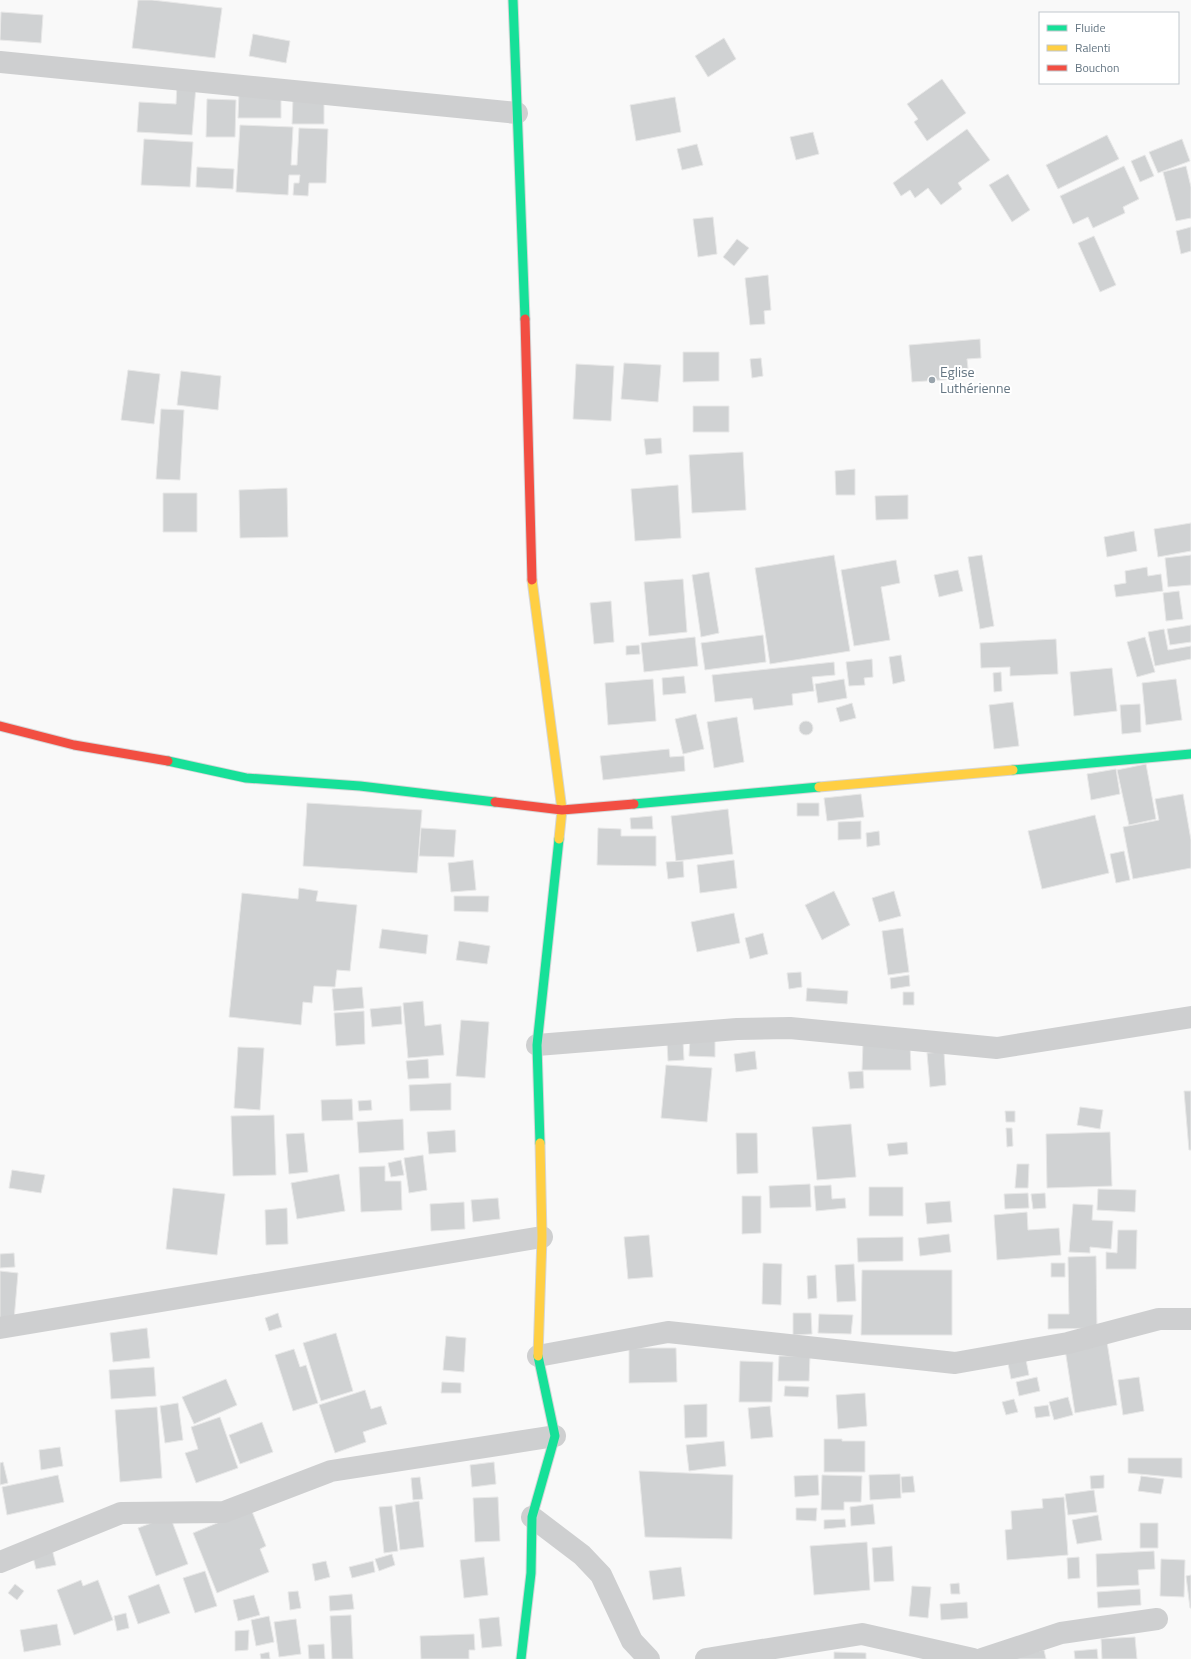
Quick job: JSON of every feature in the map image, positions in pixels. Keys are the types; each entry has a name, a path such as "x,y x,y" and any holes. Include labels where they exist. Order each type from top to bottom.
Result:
{"street":[{"path":"513,0 532,581 562,810 537,1045 542,1237 538,1356 555,1436 532,1517 531,1573 521,1659"},
{"path":"0,62 517,113"},
{"path":"0,726 74,745 152,758 246,778 360,786 562,810 1191,754"},
{"path":"537,1045 737,1029 790,1028 997,1048 1191,1017"},
{"path":"0,1328 542,1237"},
{"path":"538,1356 668,1332 955,1363 1068,1343 1159,1319 1191,1319"},
{"path":"0,1562 122,1513 224,1512 331,1471 555,1436"},
{"path":"532,1517 582,1555 601,1575 632,1641 648,1659"},
{"path":"982,1659 1061,1633 1157,1619"},
{"path":"706,1659 862,1634 973,1659"}],"building":[{"path":"138,0 152,0 222,8 215,58 132,48"},
{"path":"1,12 43,15 41,43 0,40"},
{"path":"253,34 290,41 286,63 249,56"},
{"path":"724,38 736,59 708,77 695,56"},
{"path":"942,79 966,113 927,141 914,122 918,119 907,104"},
{"path":"177,84 196,86 192,135 137,132 139,102 176,104"},
{"path":"239,93 281,93 281,118 238,118"},
{"path":"675,97 681,132 636,141 630,105"},
{"path":"293,98 324,98 324,124 292,124"},
{"path":"207,99 236,100 235,137 206,137"},
{"path":"240,125 293,127 291,165 297,165 299,128 328,129 326,183 309,183 308,196 293,195 294,183 299,183 300,175 289,175 288,195 236,192"},
{"path":"967,129 990,160 958,183 962,189 941,205 928,188 915,198 910,190 901,196 893,183"},
{"path":"813,132 819,154 796,160 790,137"},
{"path":"1107,135 1119,159 1058,189 1046,165"},
{"path":"144,139 193,142 190,187 141,185"},
{"path":"1182,139 1190,161 1158,173 1149,152"},
{"path":"697,144 703,165 682,170 677,149"},
{"path":"1145,155 1154,176 1140,182 1131,161"},
{"path":"1124,166 1139,199 1123,207 1125,213 1093,228 1088,217 1073,224 1060,196"},
{"path":"1186,166 1191,187 1191,218 1176,221 1163,172"},
{"path":"197,167 234,169 233,189 196,187"},
{"path":"1008,174 1030,210 1012,222 989,185"},
{"path":"713,217 717,254 698,257 693,219"},
{"path":"1191,227 1191,251 1181,254 1176,231"},
{"path":"1094,236 1116,285 1100,292 1078,243"},
{"path":"737,239 749,248 734,266 723,257"},
{"path":"768,275 771,310 764,311 765,324 750,325 745,278"},
{"path":"980,339 981,358 967,359 969,378 912,382 909,345"},
{"path":"683,352 719,352 719,381 683,382"},
{"path":"761,358 763,376 752,378 750,359"},
{"path":"624,363 661,365 658,402 621,399"},
{"path":"576,364 614,366 611,421 573,419"},
{"path":"128,370 160,374 154,424 121,420"},
{"path":"181,371 221,376 218,410 177,405"},
{"path":"693,406 729,406 729,432 693,432"},
{"path":"161,409 184,410 180,480 156,479"},
{"path":"661,438 662,453 646,455 644,439"},
{"path":"743,452 746,510 692,513 689,455"},
{"path":"855,469 855,495 836,495 835,471"},
{"path":"678,485 681,538 635,541 631,489"},
{"path":"287,488 288,537 240,538 239,490"},
{"path":"163,493 197,493 197,532 163,532"},
{"path":"908,495 908,519 876,520 875,496"},
{"path":"1191,523 1191,551 1158,557 1154,529"},
{"path":"1134,531 1137,551 1107,557 1104,537"},
{"path":"834,555 850,651 770,664 755,568"},
{"path":"982,555 994,626 980,629 968,557"},
{"path":"1191,555 1191,585 1168,587 1165,558"},
{"path":"896,560 900,583 881,587 890,640 854,646 841,570"},
{"path":"1147,567 1148,576 1161,574 1163,591 1116,597 1114,585 1126,583 1125,571"},
{"path":"958,570 963,591 939,597 934,575"},
{"path":"709,572 719,633 701,637 692,575"},
{"path":"683,579 687,632 649,636 644,582"},
{"path":"1179,591 1183,619 1166,621 1163,593"},
{"path":"611,601 614,642 594,644 590,603"},
{"path":"1191,625 1191,642 1170,645 1167,629"},
{"path":"1164,629 1168,650 1191,646 1191,659 1155,666 1148,632"},
{"path":"763,635 766,662 705,670 701,643"},
{"path":"695,637 698,666 644,672 641,643"},
{"path":"1145,637 1155,672 1137,677 1127,642"},
{"path":"1056,639 1058,674 1010,676 1010,667 981,668 980,643"},
{"path":"639,645 640,654 626,655 626,646"},
{"path":"901,655 905,681 893,684 889,657"},
{"path":"872,659 873,677 864,678 865,685 849,686 846,662"},
{"path":"834,662 835,675 812,677 814,691 792,694 793,705 754,710 752,698 715,702 712,675"},
{"path":"1112,668 1117,711 1074,716 1070,672"},
{"path":"1001,672 1002,691 994,692 993,673"},
{"path":"684,676 686,693 663,695 662,678"},
{"path":"653,679 656,721 608,725 605,683"},
{"path":"844,679 847,698 818,703 815,684"},
{"path":"1176,679 1182,720 1146,725 1142,683"},
{"path":"1013,702 1019,746 994,749 989,705"},
{"path":"852,703 856,718 840,722 836,708"},
{"path":"1140,704 1141,732 1122,734 1120,705"},
{"path":"696,714 704,749 683,754 675,719"},
{"path":"737,717 744,762 714,768 707,722"},
{"path":"806,721 811,723 813,728 811,733 806,735 801,733 799,728 801,723"},
{"path":"669,749 670,757 684,756 685,771 603,780 600,756"},
{"path":"1146,764 1156,819 1129,825 1117,770"},
{"path":"1116,769 1120,794 1091,800 1087,774"},
{"path":"861,794 864,817 827,821 824,798"},
{"path":"1183,794 1191,840 1191,868 1133,879 1123,827 1159,820 1155,799"},
{"path":"307,803 422,810 417,873 303,866"},
{"path":"797,803 819,803 819,816 797,816"},
{"path":"728,809 733,854 676,861 671,816"},
{"path":"1095,815 1109,873 1042,889 1028,831"},
{"path":"652,816 653,829 631,829 630,818"},
{"path":"861,821 861,839 838,840 838,822"},
{"path":"421,828 456,830 454,857 419,856"},
{"path":"598,828 621,829 621,836 656,836 656,866 597,865"},
{"path":"879,831 880,845 867,847 866,833"},
{"path":"1124,851 1130,880 1116,883 1110,854"},
{"path":"473,860 476,890 451,892 448,863"},
{"path":"734,860 737,888 700,893 697,865"},
{"path":"683,861 684,877 668,879 666,862"},
{"path":"299,888 318,891 316,901 357,905 350,971 337,970 335,987 314,986 312,1003 303,1002 301,1025 229,1017 242,893 298,899"},
{"path":"834,891 850,925 822,940 805,905"},
{"path":"894,891 901,916 879,922 872,898"},
{"path":"454,896 489,896 488,912 454,911"},
{"path":"734,913 740,943 697,952 691,922"},
{"path":"903,928 909,972 888,975 882,931"},
{"path":"382,929 428,935 426,954 379,948"},
{"path":"763,933 768,954 750,959 745,938"},
{"path":"459,941 490,946 487,964 456,960"},
{"path":"801,972 802,987 789,989 787,973"},
{"path":"909,975 910,986 891,989 890,978"},
{"path":"362,987 364,1008 334,1011 332,989"},
{"path":"807,988 848,991 847,1004 806,1001"},
{"path":"903,992 914,992 914,1005 903,1005"},
{"path":"423,1001 425,1026 441,1024 444,1055 408,1058 403,1003"},
{"path":"401,1006 402,1024 372,1027 370,1009"},
{"path":"364,1011 365,1044 336,1046 334,1013"},
{"path":"461,1020 489,1022 485,1078 456,1076"},
{"path":"690,1038 715,1039 715,1057 689,1056"},
{"path":"683,1041 684,1060 668,1061 667,1042"},
{"path":"863,1043 910,1043 911,1070 862,1070"},
{"path":"238,1047 264,1048 260,1110 234,1108"},
{"path":"755,1051 757,1069 736,1072 734,1054"},
{"path":"944,1052 946,1085 930,1087 927,1053"},
{"path":"428,1059 429,1078 408,1079 406,1061"},
{"path":"666,1065 712,1068 707,1122 661,1118"},
{"path":"863,1071 864,1088 850,1089 848,1072"},
{"path":"451,1083 451,1110 410,1111 409,1085"},
{"path":"1184,1091 1191,1091 1191,1150 1189,1150"},
{"path":"352,1099 353,1120 322,1121 321,1100"},
{"path":"371,1100 372,1110 359,1111 358,1101"},
{"path":"1080,1107 1103,1110 1100,1129 1077,1125"},
{"path":"1005,1111 1015,1111 1015,1122 1006,1122"},
{"path":"274,1115 276,1175 233,1176 231,1116"},
{"path":"403,1119 404,1150 359,1153 357,1122"},
{"path":"851,1124 856,1177 817,1180 812,1127"},
{"path":"1006,1128 1012,1128 1013,1146 1007,1147"},
{"path":"455,1130 456,1152 429,1154 427,1132"},
{"path":"1110,1132 1112,1186 1047,1188 1046,1134"},
{"path":"304,1133 308,1172 289,1174 286,1134"},
{"path":"736,1133 757,1133 758,1173 737,1174"},
{"path":"907,1142 908,1154 889,1156 887,1144"},
{"path":"423,1155 427,1190 409,1193 404,1158"},
{"path":"401,1160 404,1175 391,1177 388,1163"},
{"path":"1017,1164 1029,1164 1028,1188 1015,1188"},
{"path":"385,1166 385,1181 401,1181 402,1210 361,1212 359,1167"},
{"path":"12,1170 45,1175 41,1193 9,1188"},
{"path":"339,1174 345,1211 297,1219 291,1183"},
{"path":"810,1184 811,1207 770,1208 769,1186"},
{"path":"831,1185 832,1199 845,1198 846,1208 816,1211 814,1186"},
{"path":"869,1187 903,1187 903,1216 869,1216"},
{"path":"173,1188 225,1194 217,1255 166,1249"},
{"path":"1098,1189 1136,1190 1135,1212 1097,1210"},
{"path":"1028,1193 1029,1208 1005,1209 1004,1194"},
{"path":"1045,1193 1046,1208 1033,1209 1031,1194"},
{"path":"742,1196 761,1196 761,1233 742,1234"},
{"path":"498,1198 500,1219 473,1222 471,1200"},
{"path":"950,1201 952,1222 927,1224 925,1203"},
{"path":"464,1202 465,1229 431,1231 430,1204"},
{"path":"1073,1204 1093,1205 1092,1220 1113,1221 1111,1249 1090,1247 1090,1253 1069,1252"},
{"path":"287,1208 288,1244 266,1245 265,1210"},
{"path":"1027,1212 1028,1230 1059,1228 1061,1255 997,1260 994,1215"},
{"path":"1118,1230 1137,1230 1136,1269 1106,1269 1106,1252 1117,1253"},
{"path":"949,1234 951,1252 920,1256 918,1238"},
{"path":"649,1235 653,1277 628,1279 624,1237"},
{"path":"903,1237 903,1261 858,1262 857,1238"},
{"path":"14,1253 15,1267 0,1268 0,1254"},
{"path":"1096,1256 1097,1328 1048,1329 1048,1314 1069,1314 1068,1257"},
{"path":"763,1263 782,1264 781,1305 762,1304"},
{"path":"1051,1263 1065,1263 1065,1277 1051,1277"},
{"path":"854,1264 856,1301 837,1302 835,1265"},
{"path":"862,1270 952,1270 952,1335 861,1335"},
{"path":"0,1271 18,1273 14,1320 0,1319"},
{"path":"816,1275 817,1298 808,1299 807,1276"},
{"path":"278,1313 282,1327 269,1331 265,1318"},
{"path":"793,1313 811,1313 812,1334 793,1335"},
{"path":"819,1314 853,1315 851,1334 818,1333"},
{"path":"147,1328 150,1358 113,1362 110,1333"},
{"path":"336,1333 353,1391 321,1401 303,1343"},
{"path":"446,1336 466,1338 464,1372 443,1370"},
{"path":"1107,1342 1117,1405 1075,1413 1065,1349"},
{"path":"629,1348 676,1348 677,1382 629,1383"},
{"path":"294,1349 300,1367 306,1365 318,1403 293,1411 275,1355"},
{"path":"1025,1355 1029,1375 1011,1379 1007,1358"},
{"path":"779,1356 810,1356 809,1381 778,1381"},
{"path":"740,1361 773,1362 772,1402 739,1402"},
{"path":"154,1367 156,1396 111,1399 109,1370"},
{"path":"1037,1377 1040,1391 1019,1396 1016,1382"},
{"path":"1139,1377 1144,1411 1123,1415 1118,1380"},
{"path":"226,1379 237,1405 194,1424 182,1397"},
{"path":"442,1382 461,1383 461,1393 441,1393"},
{"path":"785,1386 809,1387 808,1397 784,1396"},
{"path":"365,1390 371,1409 381,1406 387,1424 363,1432 366,1442 335,1453 319,1405"},
{"path":"865,1393 867,1426 838,1429 836,1395"},
{"path":"1068,1397 1073,1415 1054,1420 1049,1402"},
{"path":"1014,1399 1018,1412 1006,1415 1002,1402"},
{"path":"178,1403 183,1440 165,1443 160,1406"},
{"path":"707,1404 707,1437 685,1438 684,1405"},
{"path":"1048,1405 1050,1416 1036,1418 1034,1407"},
{"path":"770,1406 773,1437 751,1439 748,1408"},
{"path":"157,1407 162,1478 120,1482 115,1410"},
{"path":"220,1417 238,1468 196,1483 185,1453 198,1449 191,1427"},
{"path":"262,1422 273,1452 240,1464 229,1435"},
{"path":"824,1439 865,1441 865,1472 824,1472"},
{"path":"724,1441 726,1466 689,1471 686,1445"},
{"path":"60,1447 63,1466 41,1470 39,1450"},
{"path":"1128,1458 1182,1458 1182,1478 1128,1473"},
{"path":"3,1462 8,1483 0,1485 0,1463"},
{"path":"494,1462 496,1484 472,1487 470,1465"},
{"path":"639,1471 733,1475 732,1539 645,1537"},
{"path":"900,1474 901,1498 870,1500 869,1475"},
{"path":"58,1475 64,1502 7,1515 2,1487"},
{"path":"818,1475 819,1495 795,1497 794,1476"},
{"path":"822,1475 862,1476 861,1502 844,1502 844,1510 821,1510"},
{"path":"1104,1475 1104,1488 1091,1489 1090,1476"},
{"path":"913,1476 915,1492 902,1493 901,1477"},
{"path":"1141,1476 1164,1479 1161,1494 1138,1491"},
{"path":"420,1477 423,1499 413,1500 411,1478"},
{"path":"1094,1490 1097,1512 1068,1515 1065,1494"},
{"path":"498,1497 500,1541 475,1542 473,1498"},
{"path":"1064,1497 1068,1555 1007,1560 1005,1530 1012,1529 1011,1511 1043,1508 1042,1499"},
{"path":"419,1501 424,1547 400,1550 395,1505"},
{"path":"873,1504 875,1524 851,1526 850,1507"},
{"path":"392,1506 398,1551 384,1553 379,1507"},
{"path":"796,1508 817,1508 816,1521 796,1520"},
{"path":"251,1509 266,1546 260,1549 269,1572 217,1593 193,1533"},
{"path":"1098,1515 1102,1540 1077,1544 1072,1520"},
{"path":"170,1516 188,1564 156,1576 138,1528"},
{"path":"845,1519 846,1527 824,1529 824,1520"},
{"path":"1140,1523 1158,1523 1158,1548 1140,1548"},
{"path":"867,1542 870,1590 814,1595 810,1546"},
{"path":"892,1546 894,1581 874,1582 872,1548"},
{"path":"52,1549 56,1565 36,1569 32,1553"},
{"path":"1154,1551 1155,1569 1138,1570 1139,1585 1097,1587 1096,1554"},
{"path":"392,1554 395,1565 379,1571 375,1559"},
{"path":"484,1557 488,1595 464,1598 460,1560"},
{"path":"1079,1557 1080,1578 1068,1579 1067,1558"},
{"path":"1161,1559 1185,1560 1184,1597 1160,1596"},
{"path":"326,1561 330,1577 315,1581 312,1564"},
{"path":"373,1561 375,1572 352,1578 349,1567"},
{"path":"681,1567 685,1596 653,1600 649,1571"},
{"path":"205,1571 217,1606 195,1613 183,1578"},
{"path":"1191,1575 1191,1608 1190,1608 1186,1576"},
{"path":"81,1580 83,1586 98,1580 113,1620 74,1635 57,1590"},
{"path":"959,1583 960,1594 951,1594 950,1584"},
{"path":"15,1584 24,1591 17,1600 8,1593"},
{"path":"159,1584 170,1613 138,1624 128,1596"},
{"path":"912,1586 931,1587 928,1618 909,1616"},
{"path":"1140,1589 1141,1605 1098,1608 1097,1592"},
{"path":"298,1591 301,1608 290,1610 288,1592"},
{"path":"352,1594 354,1609 330,1611 329,1596"},
{"path":"254,1595 260,1615 238,1621 233,1600"},
{"path":"967,1602 968,1618 941,1620 940,1604"},
{"path":"126,1613 129,1628 117,1631 114,1616"},
{"path":"351,1615 353,1659 332,1659 330,1616"},
{"path":"269,1616 274,1642 256,1646 251,1620"},
{"path":"499,1617 502,1646 482,1648 479,1619"},
{"path":"296,1619 301,1654 279,1657 274,1622"},
{"path":"57,1624 61,1645 24,1652 20,1630"},
{"path":"249,1630 248,1650 235,1651 235,1631"},
{"path":"474,1634 475,1650 469,1650 469,1659 421,1659 420,1636"},
{"path":"1135,1637 1137,1659 1102,1659 1101,1639"},
{"path":"324,1644 325,1659 309,1659 308,1645"},
{"path":"1097,1649 1098,1659 1075,1659 1074,1651"},
{"path":"1044,1650 1046,1659 1001,1659"},
{"path":"269,1652 270,1659 261,1659 260,1654"},
{"path":"834,1652 866,1653 866,1659 834,1659"}],"traffic: fast":[{"path":"513,0 525,319"},
{"path":"1013,770 1191,754"},
{"path":"168,761 246,778 360,786 495,802"},
{"path":"634,804 819,787"},
{"path":"540,1143 537,1045 559,839"},
{"path":"521,1659 531,1573 532,1517 555,1436 538,1356"}],"traffic: slow":[{"path":"532,580 562,810 559,839"},
{"path":"819,787 1013,770"},
{"path":"538,1356 542,1237 540,1143"}],"traffic: jam":[{"path":"525,319 532,580"},
{"path":"0,726 74,745 168,761"},
{"path":"495,802 562,810 634,804"}],"place":[{"name":"Eglise Luthérienne","path":"932,380"}]}
